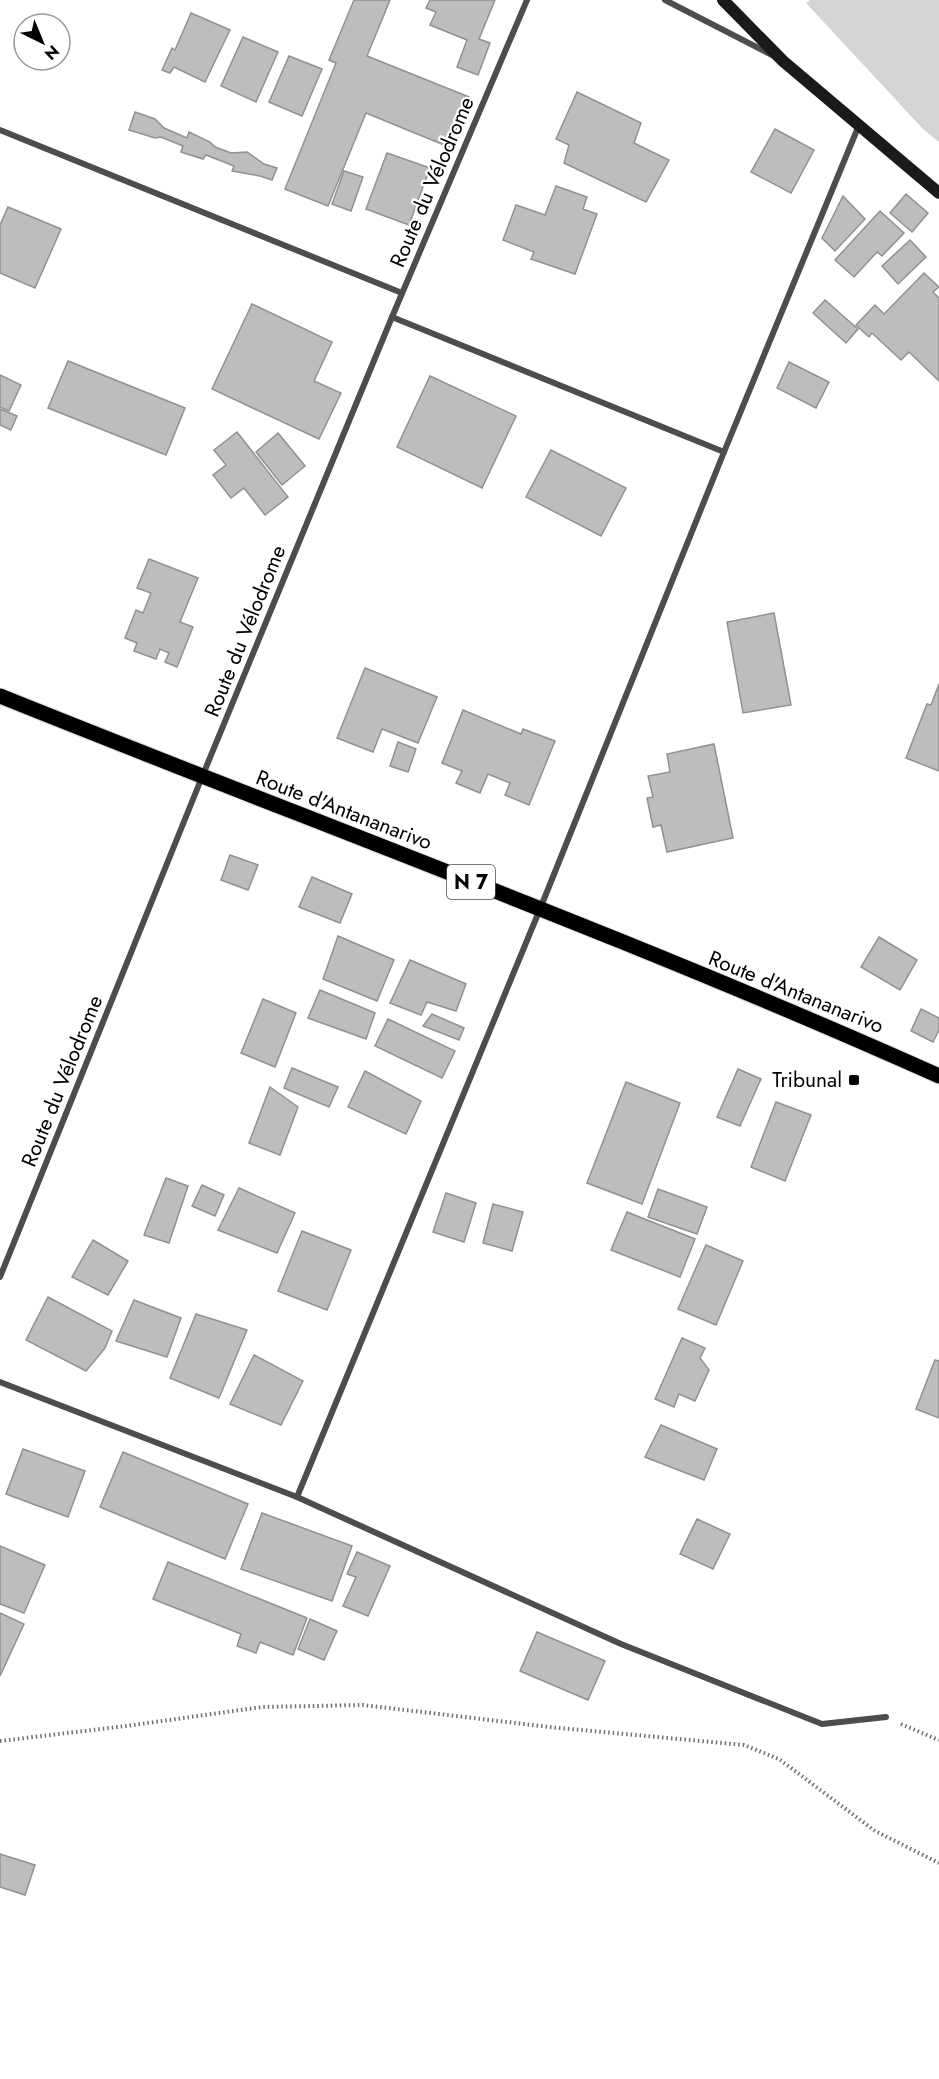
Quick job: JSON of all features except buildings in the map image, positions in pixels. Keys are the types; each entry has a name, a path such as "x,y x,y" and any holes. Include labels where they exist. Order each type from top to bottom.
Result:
{"main road":[{"path":"723,0 783,61 939,193"},
{"name":"Route d'Antananarivo","path":"0,696 540,909 872,1046 939,1076"}],"street":[{"name":"Route du Vélodrome","path":"0,1277 202,777 392,316 528,0"},
{"path":"665,0 783,61"},
{"path":"297,1497 540,909 724,452 859,125"},
{"path":"0,130 402,293"},
{"path":"392,316 724,452"},
{"path":"0,1382 297,1497 621,1644 822,1724 886,1717"}],"path":[{"path":"0,1741 262,1707 363,1705 549,1727 744,1745 779,1759 875,1831 939,1863"},
{"path":"886,1717 939,1740"}],"shaded area":[{"path":"810,0 939,0 939,142 923,129 806,3"}],"place":[{"name":"Tribunal","path":"854,1080"}]}
